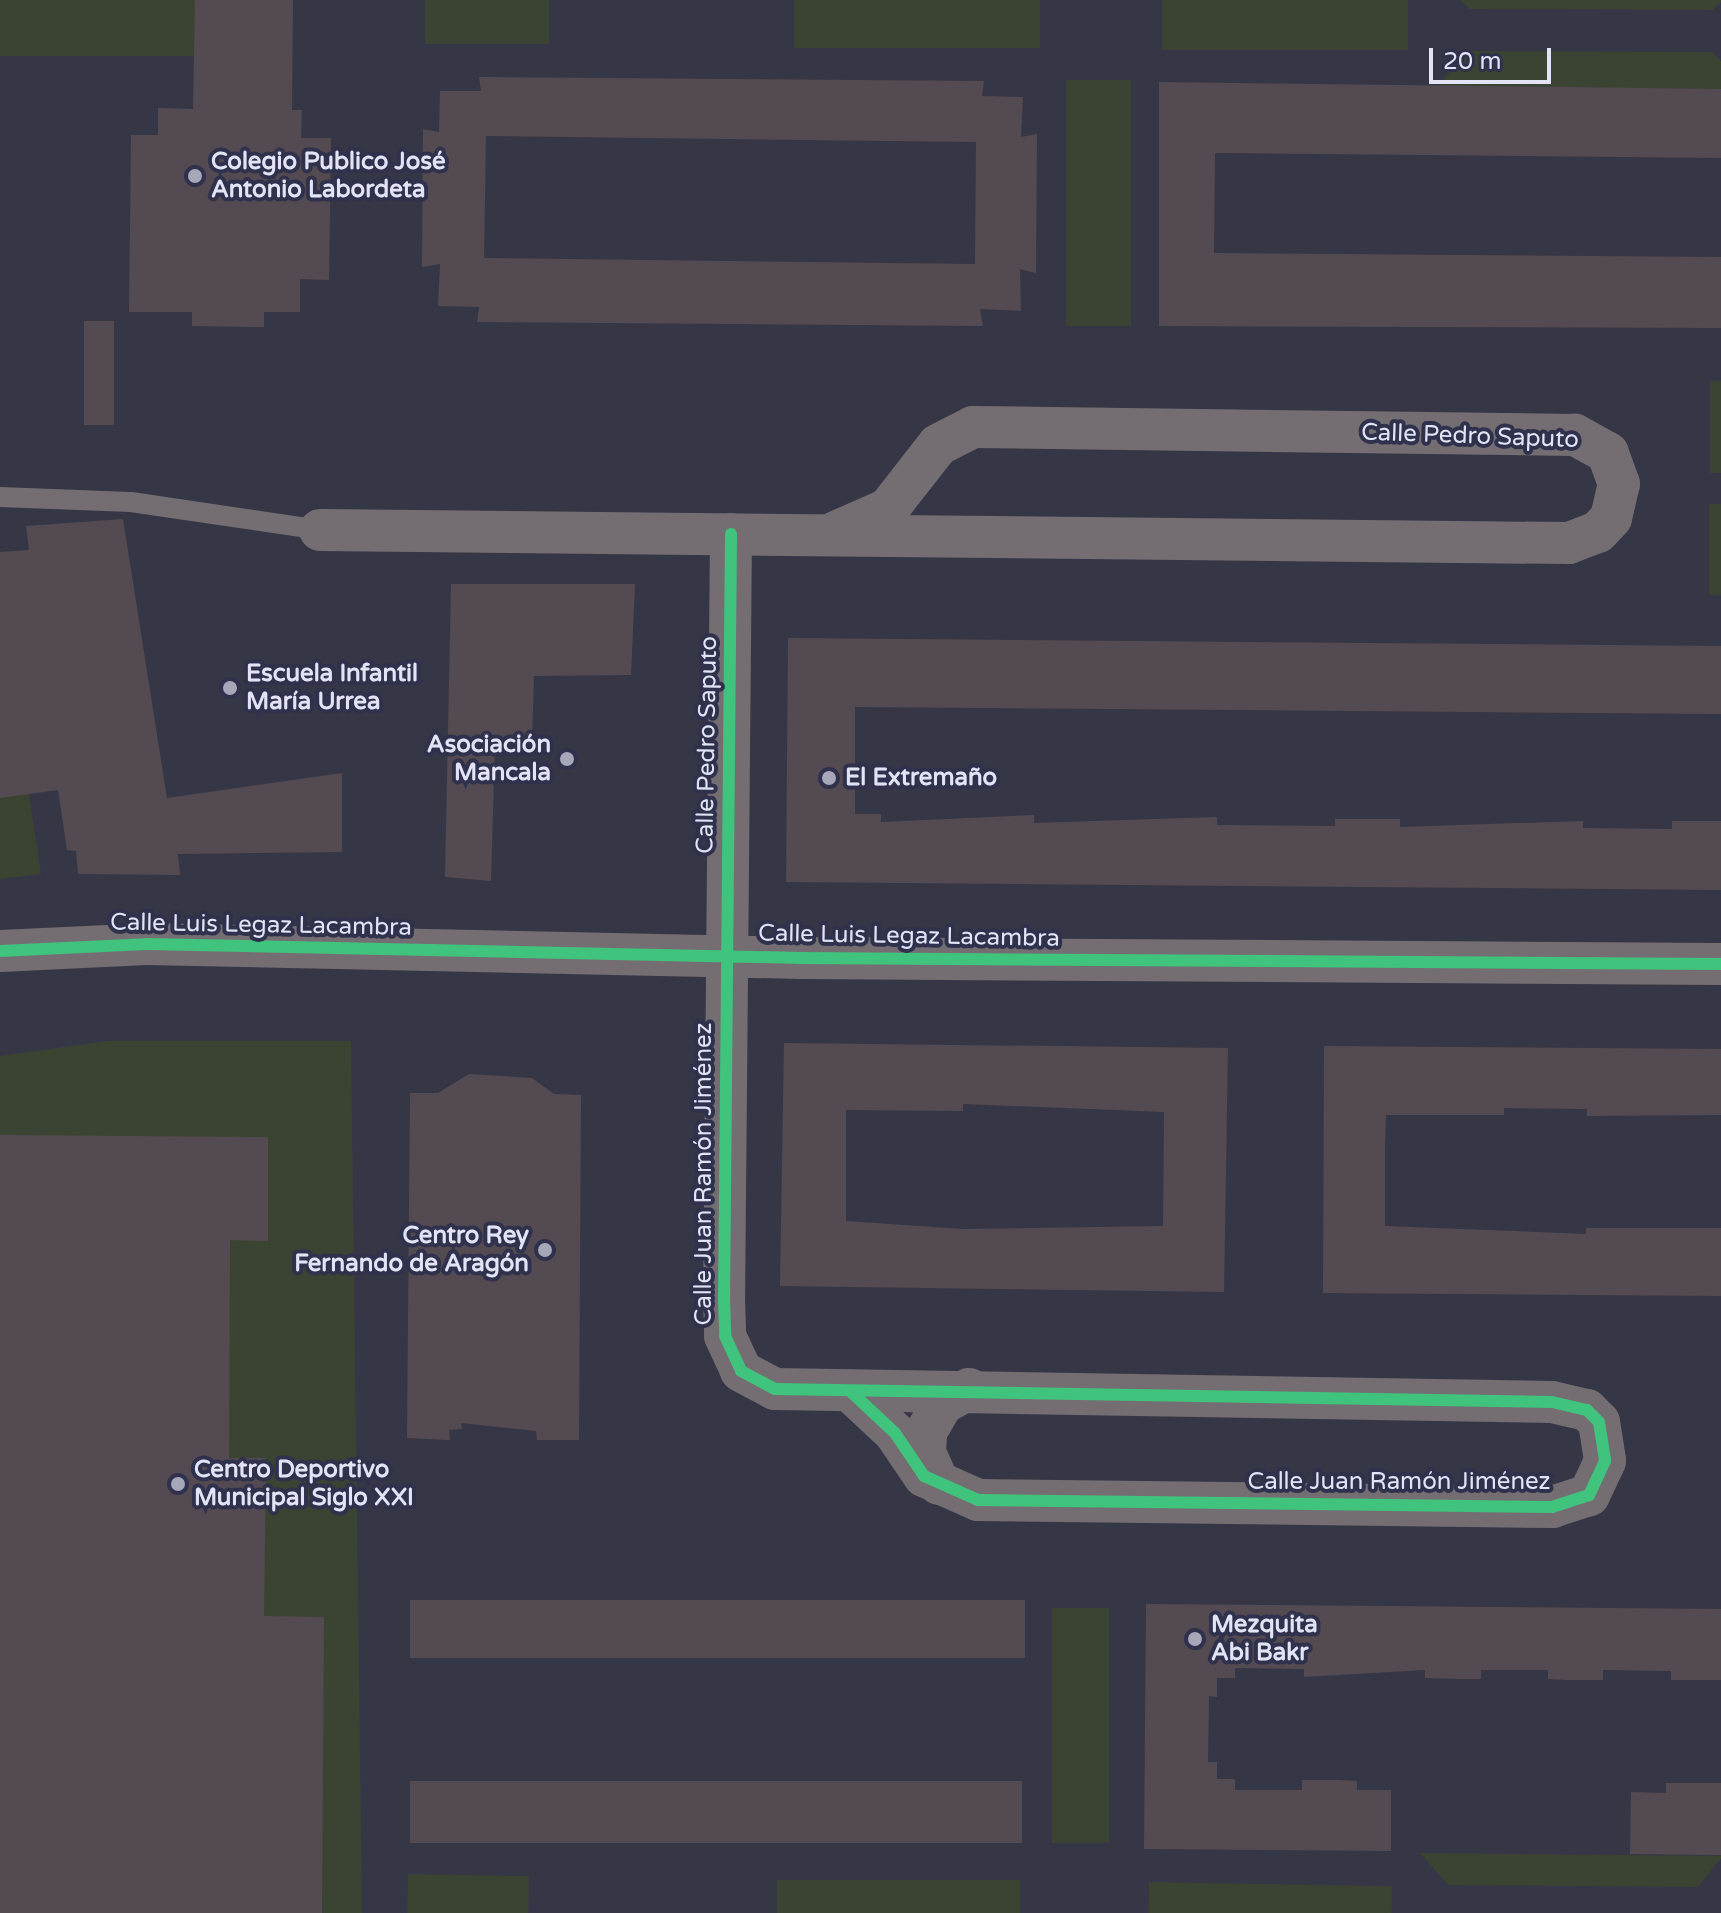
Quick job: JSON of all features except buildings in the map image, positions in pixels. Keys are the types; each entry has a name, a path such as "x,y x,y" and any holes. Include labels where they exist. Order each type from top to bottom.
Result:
{"street":[{"name":"Calle Pedro Saputo","path":"320,530 1569,543 1598,532 1611,518 1619,484 1608,453 1575,435 973,427 938,445 888,509 831,534"},
{"path":"923,468 936,511 979,539"},
{"name":"Calle Pedro Saputo","path":"727,956 731,534"},
{"name":"Calle Luis Legaz Lacambra","path":"0,951 146,944 727,956 1721,964"},
{"name":"Calle Juan Ramón Jiménez","path":"727,956 725,1336 741,1371 756,1381 775,1389 969,1389 1570,1404 1599,1422 1605,1461 1589,1495 1553,1507 978,1500 941,1488 850,1391"},
{"path":"941,1488 925,1453 926,1432 942,1404 969,1389"}],"lane":[{"name":"Calle Pedro Saputo","path":"0,497 131,502 320,530"}],"green space":[{"path":"0,0 195,0 195,56 0,56"},
{"path":"425,0 549,0 549,44 425,44"},
{"path":"794,0 1040,0 1040,48 794,48"},
{"path":"1162,0 1408,0 1408,50 1162,50"},
{"path":"1460,0 1721,2 1713,10 1470,9"},
{"path":"1467,51 1713,52 1721,62 1721,89 1438,86"},
{"path":"1066,80 1131,80 1131,326 1066,326"},
{"path":"1710,381 1721,381 1721,473 1710,473"},
{"path":"1709,504 1721,504 1721,595 1709,595"},
{"path":"0,601 41,874 0,879"},
{"name":"Centro Deportivo Municipal Siglo XXI","path":"107,1041 351,1041 362,1913 0,1913 0,1056"},
{"path":"1052,1608 1109,1608 1109,1843 1052,1843"},
{"path":"1420,1853 1721,1858 1698,1887 1448,1885"},
{"path":"408,1874 529,1876 528,1913 407,1913"},
{"path":"777,1880 1020,1880 1020,1913 777,1913"},
{"path":"1149,1882 1392,1886 1391,1913 1148,1913"}],"cycle path":[{"path":"731,534 724,1299 725,1336 741,1371 775,1389 1552,1402 1587,1410 1599,1422 1605,1461 1589,1495 1553,1507 978,1500 924,1476 895,1433 850,1391"},
{"path":"0,951 146,944 801,958 1721,964"}],"place":[{"name":"Colegio Publico José Antonio Labordeta","path":"195,176"},
{"name":"Escuela Infantil María Urrea","path":"230,688"},
{"name":"Asociación Mancala","path":"567,759"},
{"name":"El Extremaño","path":"829,778"},
{"name":"Centro Rey Fernando de Aragón","path":"545,1250"},
{"name":"Centro Deportivo Municipal Siglo XXI","path":"178,1484"},
{"name":"Mezquita Abi Bakr","path":"1195,1639"}]}
